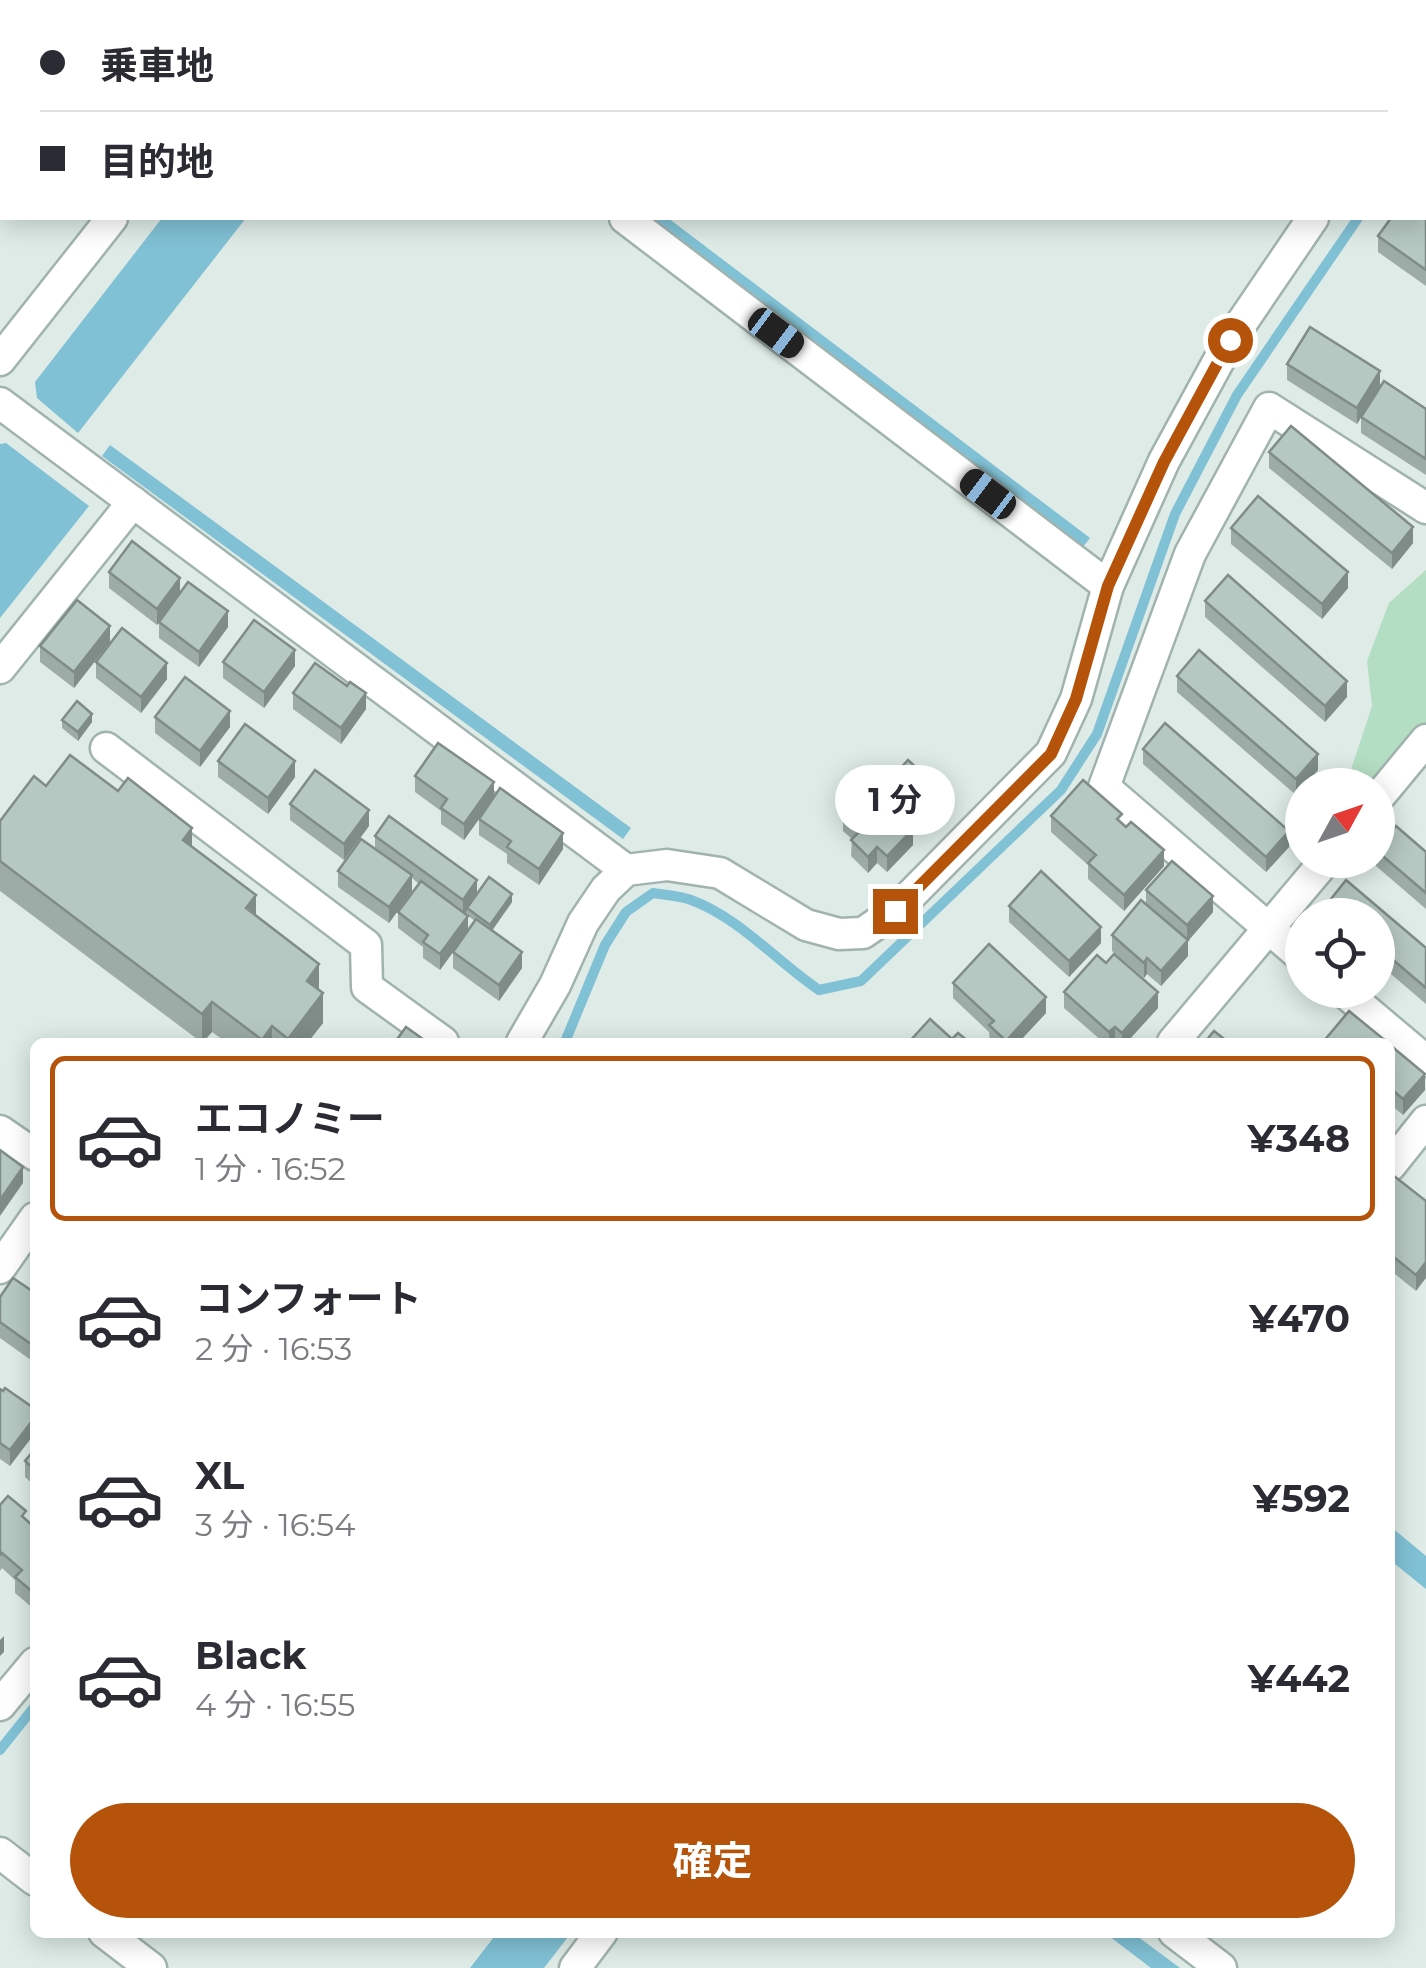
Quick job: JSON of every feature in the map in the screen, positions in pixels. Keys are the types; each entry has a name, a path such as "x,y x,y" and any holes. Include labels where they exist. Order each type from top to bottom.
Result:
{"street":[{"path":"0,360 110,220"},
{"path":"628,220 1108,586"},
{"path":"524,1038 556,986 583,923 606,889 626,870 667,864 720,872 806,925 839,934 863,933 895,911 1051,754 1076,699 1108,586 1164,462 1230,340 1312,220"},
{"path":"0,403 626,870"},
{"path":"1285,942 1104,788 1190,554 1269,408 1426,508"},
{"path":"0,668 133,502"},
{"path":"1395,777 1426,740"},
{"path":"106,748 366,945 368,987 438,1038"},
{"path":"1177,1038 1311,878"},
{"path":"1363,1008 1426,1061"},
{"path":"1395,1160 1426,1121"},
{"path":"0,1131 30,1152"},
{"path":"0,1268 30,1225"},
{"path":"0,1705 30,1669"},
{"path":"0,1853 30,1876"},
{"path":"112,1938 151,1968"},
{"path":"575,1968 598,1938"},
{"path":"1182,1938 1221,1968"}],"green space":[{"path":"1426,570 1426,723 1389,768 1352,768 1372,706 1367,661 1389,603"}],"water":[{"path":"160,220 244,220 78,433 37,398 35,382"},
{"path":"652,220 671,220 1090,538 1083,547"},
{"path":"6,443 89,506 0,618 0,444"},
{"path":"110,445 631,828 623,839 102,456"},
{"path":"1395,1530 1426,1556 1426,1589 1395,1564"},
{"path":"492,1938 567,1938 544,1968 470,1968"},
{"path":"1112,1938 1140,1938 1180,1968 1151,1968"}],"building":[{"path":"1390,220 1426,220 1426,270 1378,236"},
{"path":"1310,327 1380,371 1357,408 1287,364"},
{"path":"1384,381 1426,409 1426,459 1361,417"},
{"path":"1291,426 1413,527 1392,553 1269,452"},
{"path":"1258,496 1348,572 1322,604 1231,528"},
{"path":"132,541 180,578 157,609 109,572"},
{"path":"1228,575 1347,681 1325,706 1205,601"},
{"path":"188,582 228,611 199,652 159,622"},
{"path":"77,600 110,626 74,672 40,646"},
{"path":"254,620 295,650 264,692 223,662"},
{"path":"122,628 167,663 141,697 96,662"},
{"path":"1199,650 1318,754 1306,768 1285,769 1177,676"},
{"path":"315,663 347,686 350,682 366,693 341,728 293,693"},
{"path":"185,677 230,711 200,751 155,717"},
{"path":"77,701 92,714 78,732 62,720"},
{"path":"1165,723 1285,828 1285,836 1266,857 1143,749"},
{"path":"245,724 295,761 268,798 218,761"},
{"path":"438,743 494,782 464,824 441,808 447,799 415,776"},
{"path":"70,755 118,791 128,778 192,828 183,840 256,895 246,908 319,964 307,981 323,993 289,1038 272,1026 259,1038 212,1002 202,1014 0,861 0,821 34,776 46,786"},
{"path":"908,760 934,784 921,797 896,773"},
{"path":"315,770 369,810 344,844 290,804"},
{"path":"883,772 916,803 902,819 913,829 887,856 877,847 868,857 851,840 860,831 843,815"},
{"path":"1083,780 1122,814 1117,819 1126,827 1131,822 1164,850 1124,895 1088,863 1096,855 1051,816"},
{"path":"500,788 563,833 539,869 507,847 511,841 479,819"},
{"path":"389,816 477,880 463,900 375,836"},
{"path":"1395,827 1426,852 1426,893 1395,867"},
{"path":"361,839 412,875 389,907 338,871"},
{"path":"1172,861 1213,896 1187,925 1146,890"},
{"path":"1041,871 1101,927 1069,961 1009,906"},
{"path":"489,877 512,894 490,925 467,908"},
{"path":"1346,880 1367,898 1332,898"},
{"path":"421,881 468,916 440,954 423,942 428,935 398,912"},
{"path":"1141,900 1188,940 1161,971 1147,958 1144,963 1112,935"},
{"path":"476,919 522,952 499,985 453,952"},
{"path":"1395,922 1426,948 1426,988 1395,962"},
{"path":"989,944 1046,997 1009,1038 1003,1038 989,1025 994,1021 953,983"},
{"path":"1114,954 1158,992 1122,1033 1115,1027 1109,1032 1064,992 1097,955 1106,963"},
{"path":"1349,1011 1382,1038 1326,1038"},
{"path":"930,1019 951,1038 913,1038"},
{"path":"406,1027 421,1038 398,1038"},
{"path":"1395,1049 1425,1074 1403,1099 1395,1092"},
{"path":"0,1150 23,1167 0,1200"},
{"path":"1395,1177 1426,1201 1426,1262 1416,1275 1395,1258"},
{"path":"13,1278 30,1290 30,1343 0,1322 0,1297"},
{"path":"5,1388 30,1406 30,1424 10,1450 0,1443 0,1389"},
{"path":"8,1496 26,1511 22,1516 30,1523 30,1590 15,1577 22,1570 0,1555 0,1505"}],"waterway":[{"path":"567,1038 605,945 626,912 653,893 691,900 709,908 819,990 861,981 1061,790 1097,734 1175,514 1237,395 1357,220"},
{"path":"0,1750 30,1712"}],"route":[{"path":"895,911 1051,754 1076,699 1108,586 1164,462 1230,340"}]}
